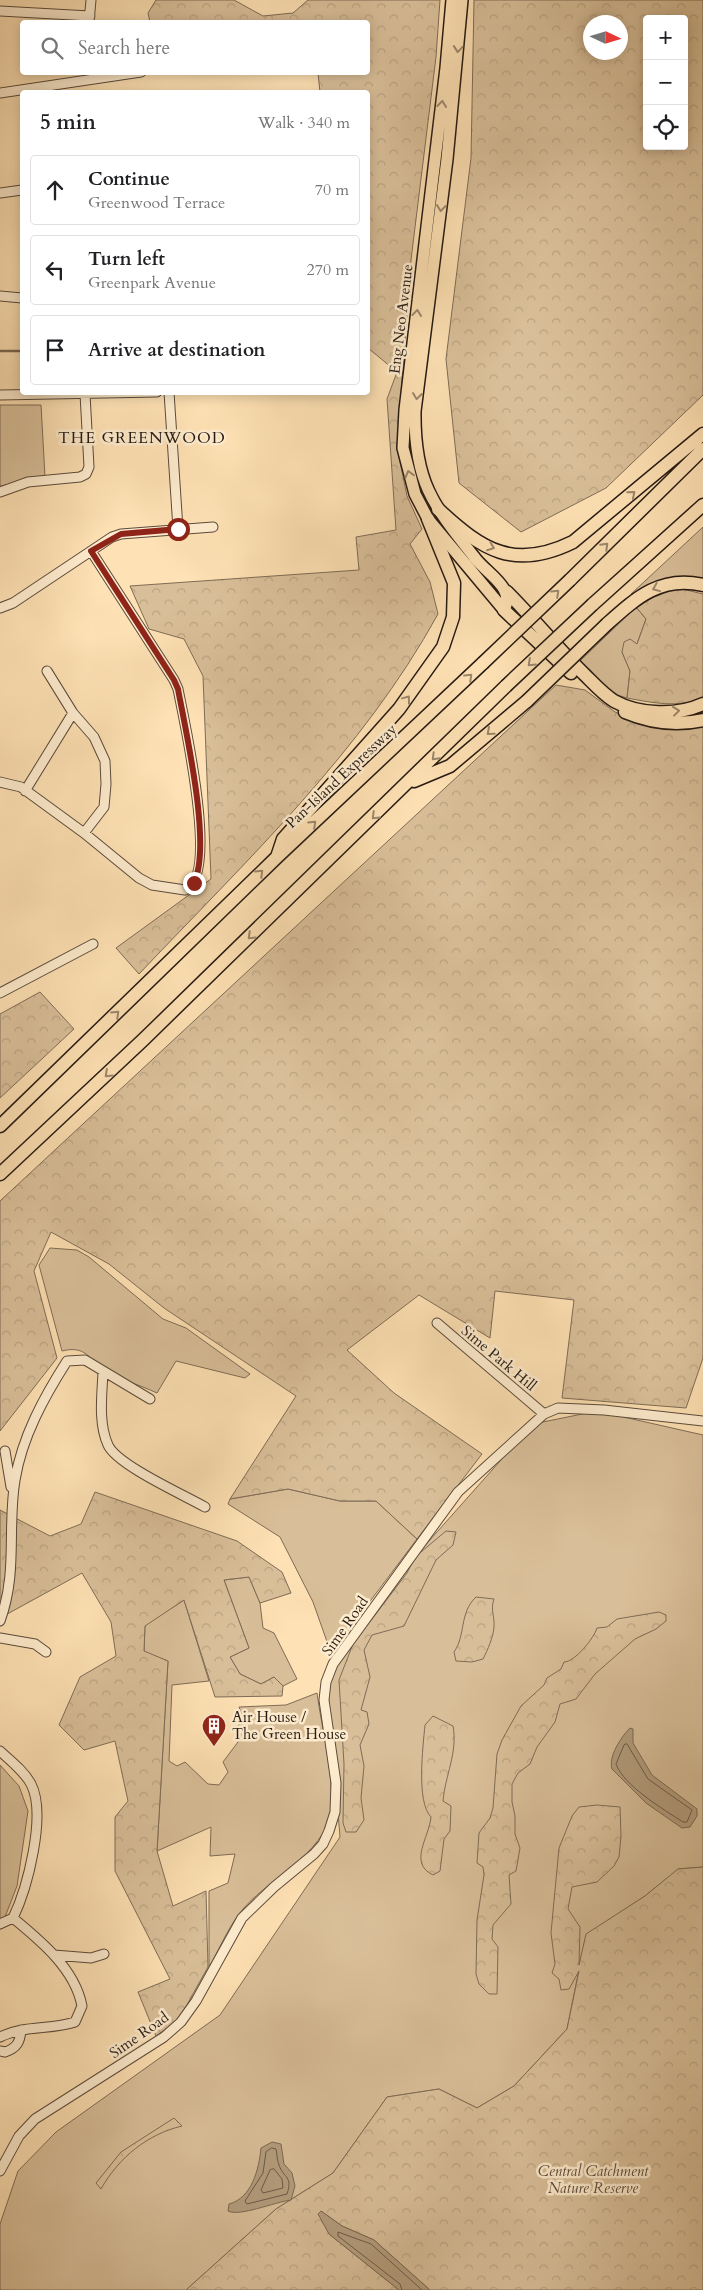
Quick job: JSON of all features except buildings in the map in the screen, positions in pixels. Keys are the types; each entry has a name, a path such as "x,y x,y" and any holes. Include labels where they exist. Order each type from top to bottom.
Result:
{"highway":[{"path":"438,509 468,536 489,548 512,554 535,556 554,551 573,542 703,434"},
{"name":"Pan-Island Expressway","path":"0,1126 277,857 570,580 703,449"},
{"path":"0,1174 143,1040 410,782 506,686 703,505"},
{"path":"277,857 283,839 399,709 443,647 453,617 454,583 428,519"},
{"path":"410,782 450,766 527,700 627,606 646,592 659,586 684,582 703,585"},
{"path":"507,592 573,664 613,700 626,706 664,712 681,711 703,704"},
{"path":"504,610 596,696 618,709 646,720 683,725 703,720"}],"main road":[{"name":"Eng Neo Avenue","path":"452,0 444,86 405,410 403,448 415,494 428,519 504,610"},
{"name":"Eng Neo Avenue","path":"462,0 447,159 415,411 415,444 424,483 438,509 479,564 507,592"},
{"path":"504,610 508,603 507,592"}],"street":[{"path":"0,11 90,19 91,0"},
{"path":"0,93 86,77 108,75"},
{"path":"0,193 20,190"},
{"path":"0,296 20,298"},
{"path":"0,395 20,395"},
{"path":"0,492 28,482 80,477 86,474 89,467 85,395"},
{"path":"169,395 178,529"},
{"path":"0,608 13,603 91,551 121,534 213,527"},
{"path":"0,782 14,784 26,791 84,833 125,868 152,886 171,890 189,888 194,883 199,868 201,833 178,689 91,551"},
{"path":"47,671 73,712 94,737 104,761 106,791 104,807 84,833"},
{"path":"26,791 73,712"},
{"path":"0,993 93,944"},
{"name":"Sime Park Hill","path":"437,1323 544,1414"},
{"path":"0,1621 9,1590 12,1563 13,1502 19,1462 47,1391 67,1361 85,1360 150,1399"},
{"path":"103,1372 101,1408 108,1446 127,1465 205,1507"},
{"name":"Sime Road","path":"0,2171 19,2136 35,2119 164,2037 182,2022 196,2001 242,1918 323,1844 335,1812 336,1783 324,1700 326,1682 333,1664 458,1492 544,1414 558,1408 604,1410 703,1421"},
{"path":"5,1452 13,1502"},
{"path":"0,1638 35,1644 46,1652"},
{"path":"0,1750 24,1774 32,1785 37,1804 28,1878 13,1918 0,1924"},
{"path":"0,2037 22,2030 75,2022 80,2015 80,1998 70,1978 54,1955 13,1918"},
{"path":"54,1955 90,1958 104,1954"},
{"path":"0,2051 5,2052 14,2048 20,2040 22,2030"}],"green space":[{"path":"156,0 234,0 263,16 293,13 308,0 440,0 436,57 411,260 397,447 407,496 422,529 410,544 430,582 438,614 408,664 375,712 338,759 260,847 139,974 116,948 211,879 203,676 184,639 149,629 130,586 359,570 356,537 396,530 387,399 397,372 370,350 370,90 320,90 318,75 370,75 370,20 150,20 148,13"},
{"path":"474,0 703,0 703,395 606,488 521,532 459,483 446,359 471,158"},
{"path":"0,405 41,405 45,477 0,486"},
{"path":"703,527 703,581 663,580 631,594"},
{"path":"678,588 703,594 703,698 675,704 627,698 630,671 622,652 624,642 630,639 637,644 646,619 636,607 654,597"},
{"path":"636,607 646,619 637,644 622,652 630,671 627,698 614,694 580,661"},
{"path":"556,685 585,690 615,712 636,720 703,718 703,1358 686,1408 562,1398 574,1300 495,1291 490,1338 419,1295 347,1350 394,1393 482,1454 417,1539 376,1501 340,1501 288,1489 230,1499 296,1396 164,1308 109,1264 51,1232 34,1271 57,1358 0,1431 0,1201"},
{"path":"40,992 74,1029 0,1098 0,1014"},
{"path":"50,1248 77,1250 89,1257 163,1319 186,1328 250,1374 245,1378 176,1361 157,1393 112,1374 82,1351 62,1351 39,1265"},
{"path":"597,1411 703,1435 703,1867 678,1869 703,2290 209,2290 285,2215 456,2128 537,2084 666,1879 645,1896 586,1935 567,2029 514,2086 477,2108 439,2089 387,2097 333,2173 276,2209 186,2290 0,2290 0,2224 18,2171 56,2132 220,2015 340,1837 327,1679 413,1559 533,1424"},
{"path":"288,1489 340,1501 376,1501 417,1539 331,1653 313,1602 280,1537 228,1504 230,1499"},
{"path":"95,1492 237,1541 282,1572 291,1593 260,1603 249,1577 224,1580 249,1648 230,1657 240,1674 261,1684 274,1677 283,1686 282,1696 215,1697 184,1600 145,1626 144,1651 168,1661 157,1851 173,1906 206,1891 208,1967 179,2019 156,2036 138,1992 170,1979 115,1871 115,1817 128,1801 115,1741 84,1750 59,1725 80,1677 116,1656 111,1622 82,1573 0,1618 0,1510 50,1536 81,1524"},
{"path":"446,1531 456,1532 453,1545 436,1560 404,1626 372,1635 364,1650 370,1677 361,1710 367,1712 369,1724 360,1745 364,1766 361,1798 364,1820 356,1832 346,1832 343,1823 344,1764 339,1680 353,1644 407,1573 415,1557"},
{"path":"249,1577 260,1603 263,1628 274,1633 297,1679 283,1686 274,1677 261,1684 240,1674 230,1657 249,1648 224,1580"},
{"path":"476,1597 494,1599 492,1607 494,1627 491,1639 483,1659 472,1662 456,1661 454,1652 458,1645 467,1610"},
{"path":"184,1600 209,1681 172,1685 169,1761 177,1766 185,1762 208,1784 219,1785 228,1772 223,1762 241,1738 235,1730 243,1719 239,1707 286,1705 317,1693 331,1781 331,1810 327,1826 318,1840 306,1854 263,1890 239,1914 209,1967 209,1891 228,1883 235,1854 210,1856 211,1827 157,1851 168,1661 144,1652 145,1625"},
{"path":"659,1612 666,1615 666,1621 656,1629 635,1639 595,1674 576,1699 560,1704 555,1722 537,1747 530,1764 518,1773 512,1784 515,1834 520,1848 516,1871 509,1875 511,1904 493,1925 492,1939 498,1947 497,1994 489,1994 479,1984 476,1974 477,1920 484,1875 483,1867 477,1863 479,1833 490,1818 493,1808 497,1754 502,1740 521,1706 544,1685 547,1678 561,1669 564,1662 573,1658 584,1649 597,1628 607,1627 617,1619"},
{"path":"433,1716 453,1726 454,1745 443,1801 451,1806 450,1831 444,1839 440,1871 433,1875 422,1864 421,1857 431,1817 426,1810 423,1799 423,1746 425,1725"},
{"path":"0,1765 19,1786 28,1811 17,1886 5,1917 0,1919"},
{"name":"Central Catchment Nature Reserve","path":"597,1805 620,1807 621,1836 619,1857 614,1866 597,1882 572,1887 568,1909 580,1927 579,1965 586,1934 645,1896 678,1869 703,1867 703,2290 430,2290 374,2240 342,2226 321,2211 329,2234 399,2290 186,2290 276,2209 333,2173 387,2097 439,2089 477,2108 514,2086 567,2029 579,1971 569,1989 561,1990 559,1979 552,1973 555,1964 551,1933 559,1848 572,1816 579,1807"},
{"path":"174,2118 182,2126 158,2135 136,2148 116,2167 101,2189 96,2183 121,2152"}],"water":[{"path":"630,1728 633,1729 633,1743 652,1775 697,1809 697,1816 690,1827 682,1828 646,1803 612,1769 611,1764 614,1753 619,1742"},
{"path":"272,2142 281,2144 284,2164 292,2173 295,2186 291,2200 249,2211 228,2211 229,2204 243,2196 253,2182 261,2148"},
{"path":"321,2211 342,2226 374,2240 430,2290 399,2290 329,2234 318,2214"}],"waterway":[{"path":"0,351 20,351"}],"place":[{"name":"Air House / The Green House","path":"214,1747"}],"district":[{"name":"THE GREENWOOD","path":"142,437"}],"route":[{"path":"178,529 121,534 112,537 91,551 178,689 201,833 199,868 194,883"}]}
